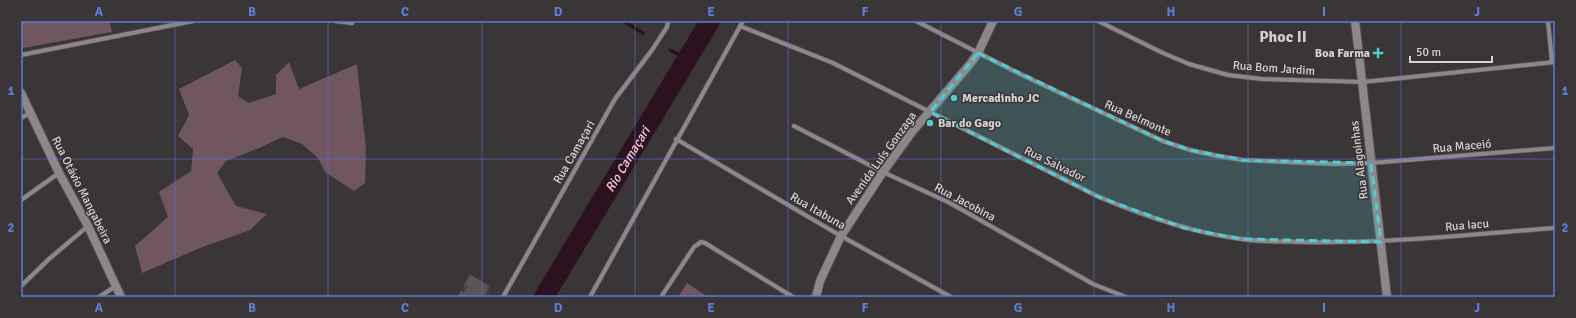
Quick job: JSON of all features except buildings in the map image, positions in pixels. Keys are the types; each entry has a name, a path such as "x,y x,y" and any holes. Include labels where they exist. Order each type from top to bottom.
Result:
{"street":[{"path":"21,55 193,21"},
{"path":"336,21 352,23"},
{"name":"Rua Camaçari","path":"503,297 615,99 652,50 667,27 668,21"},
{"path":"590,297 676,139 743,21"},
{"name":"Rua Belmonte","path":"916,21 1020,74 1163,141 1190,150 1243,160 1336,164 1371,163"},
{"name":"Avenida Luís Gonzaga","path":"816,297 820,281 841,236 883,172 912,132 956,82 978,53 993,21"},
{"name":"Rua Bom Jardim","path":"1098,21 1176,59 1228,75 1262,79 1363,82 1553,62"},
{"name":"Rua Alagoinhas","path":"1355,21 1387,297"},
{"path":"1548,21 1553,62"},
{"name":"Rua Salvador","path":"740,26 821,57 1099,197 1184,228 1216,235 1260,241 1339,243 1381,242"},
{"name":"Rua Otávio Mangabeira","path":"21,93 59,173 88,226 121,297"},
{"path":"21,118 30,113"},
{"name":"Rua Jacobina","path":"794,126 883,172 950,203 1093,284 1126,297"},
{"name":"Rua Itabuna","path":"676,139 841,236 951,297"},
{"name":"Rua Maceió","path":"1371,163 1555,148"},
{"path":"21,200 59,173"},
{"path":"21,286 49,259 88,226"},
{"name":"Rua Iacu","path":"1381,242 1555,228"},
{"path":"661,297 694,246 701,242 793,297"},
{"path":"99,297 116,286"}],"highlighted area":[{"path":"978,53 1163,141 1190,150 1243,160 1371,163 1381,242 1241,239 1184,228 1099,197 930,112"}],"shaded area":[{"path":"21,21 109,21 112,32 23,48 21,43"},
{"path":"235,60 242,68 238,96 249,103 276,94 276,75 289,62 299,89 357,64 366,149 365,183 354,191 325,172 318,158 302,144 283,137 226,161 217,173 236,206 267,214 250,230 200,248 142,273 135,246 168,217 159,192 191,171 193,149 178,136 189,115 179,89"},
{"path":"687,283 708,297 678,297"}],"waterway":[{"path":"623,21 643,33"},
{"name":"Rio Camaçari","path":"544,297 710,21"},
{"path":"670,50 688,59"}],"place":[{"name":"Boa Farma","path":"1378,53"},
{"name":"Mercadinho JC","path":"954,98"},
{"name":"Bar do Gago","path":"930,123"}],"district":[{"name":"Phoc II","path":"1283,36"}]}
